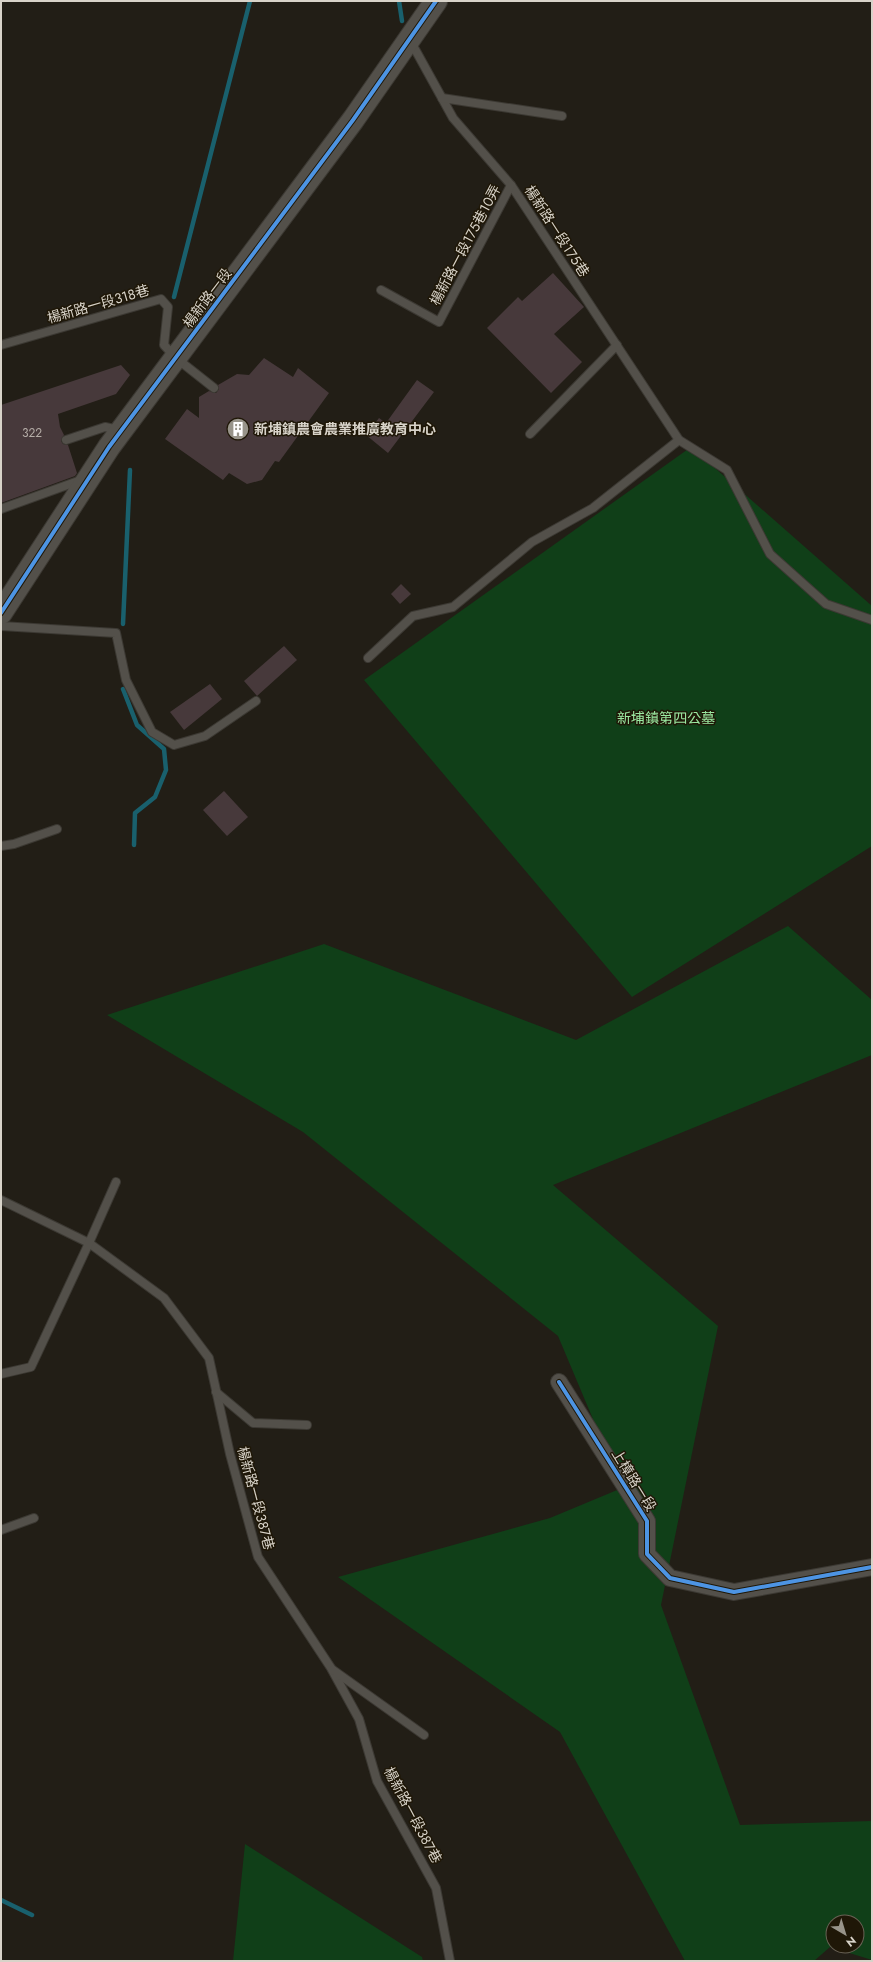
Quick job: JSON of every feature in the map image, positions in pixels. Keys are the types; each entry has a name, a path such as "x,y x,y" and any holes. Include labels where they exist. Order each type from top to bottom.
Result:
{"main road":[{"name":"楊新路一段","path":"1,613 122,431 349,126 436,1"}],"street":[{"name":"上樟路一段","path":"559,1382 647,1521 647,1554 670,1578 734,1592 872,1567"}],"lane":[{"name":"楊新路一段175巷","path":"409,40 453,118 511,185 679,440"},
{"path":"442,98 562,116"},
{"name":"楊新路一段175巷10弄","path":"381,290 439,322 511,185"},
{"name":"楊新路一段318巷","path":"1,345 161,299 168,307 164,345 176,358"},
{"path":"530,434 617,345"},
{"path":"176,358 214,388"},
{"path":"66,440 105,427 122,431"},
{"path":"368,658 413,616 453,606 532,542 593,508 679,440 727,470 770,554 826,604 872,620"},
{"path":"1,509 90,477"},
{"path":"1,626 116,633 126,680 152,732 174,745 205,736 256,701"},
{"path":"1,846 14,844 56,829"},
{"path":"1,1374 31,1367 116,1182"},
{"name":"楊新路一段387巷","path":"1,1200 89,1243 164,1298 209,1358 230,1454 258,1557 331,1668 359,1719 377,1781 436,1888 450,1961"},
{"path":"216,1392 253,1423 307,1425"},
{"path":"1,1530 34,1518"},
{"path":"331,1668 424,1735"}],"green space":[{"name":"新埔鎮第四公墓","path":"691,447 872,606 872,846 632,997 364,680"},
{"path":"788,926 872,1000 872,1055 553,1185 718,1326 661,1605 740,1825 872,1821 872,1960 853,1954 865,1954 865,1914 825,1914 825,1951 814,1961 685,1961 560,1732 338,1577 550,1518 622,1488 558,1336 303,1132 107,1015 324,944 576,1040"},
{"path":"245,1844 422,1957 423,1961 233,1961"}],"building":[{"path":"553,273 584,307 554,334 582,362 551,393 487,328 518,297 522,301"},
{"name":"新埔鎮農會農業推廣教育中心","path":"264,358 293,377 298,368 329,393 279,462 275,461 262,480 247,484 229,473 223,480 165,439 187,409 199,418 199,397 209,391 216,393 219,389 218,385 237,374 249,375"},
{"path":"121,365 130,375 116,394 58,414 60,427 64,435 61,441 63,444 68,445 77,473 75,476 1,503 1,405"},
{"path":"417,380 434,392 388,453 366,435 379,418 386,423"},
{"path":"401,584 411,594 400,604 391,594"},
{"path":"284,646 297,660 257,696 244,681"},
{"path":"210,684 222,699 184,730 170,712"},
{"path":"224,791 248,817 227,836 203,810"}],"waterway":[{"path":"174,297 250,1"},
{"path":"399,1 402,21"},
{"path":"123,624 130,470"},
{"path":"123,689 137,725 164,749 166,770 155,797 135,813 134,845"},
{"path":"1,1900 32,1915"}],"cycle path":[{"path":"1,613 109,447 353,120 436,1"},
{"path":"559,1382 647,1521 647,1554 670,1578 734,1592 872,1567"}],"place":[{"name":"新埔鎮農會農業推廣教育中心","path":"238,429"}]}
